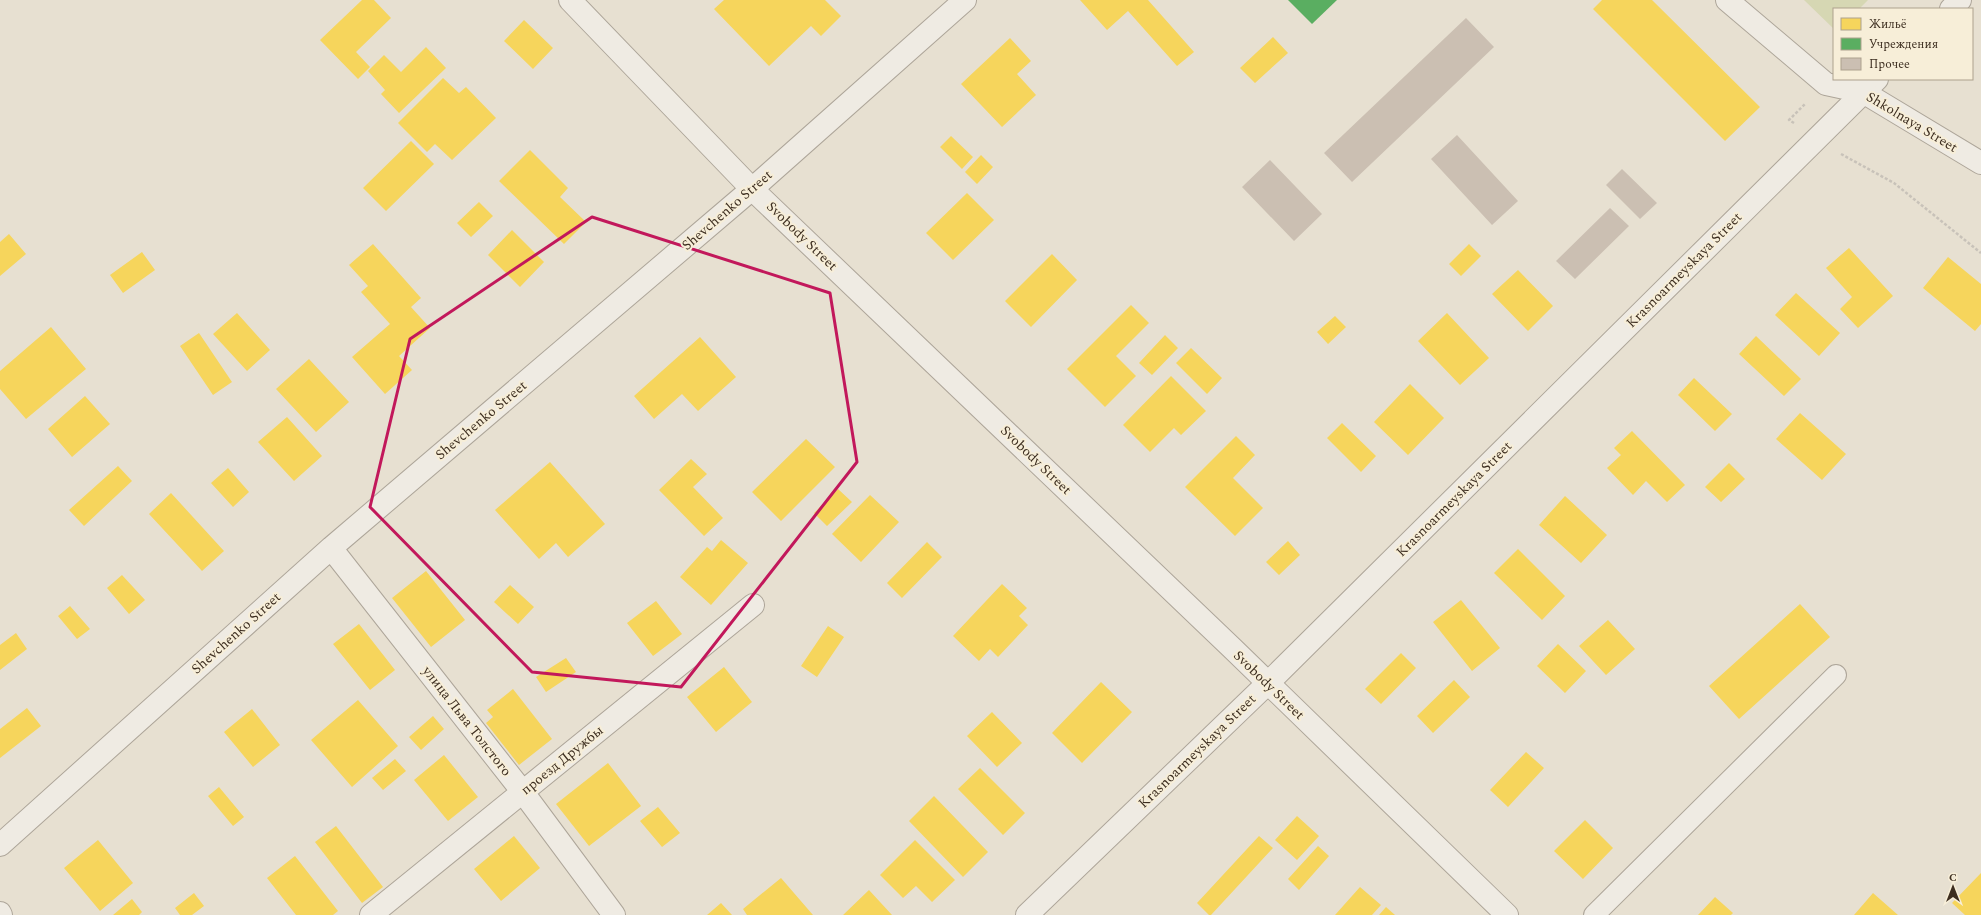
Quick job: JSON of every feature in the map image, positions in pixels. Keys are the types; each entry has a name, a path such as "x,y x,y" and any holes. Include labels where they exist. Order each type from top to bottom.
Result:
{"street":[{"name":"Svobody Street","path":"570,0 752,189 1268,683 1507,915"},
{"name":"Shevchenko Street","path":"0,845 331,548 752,189 965,0"},
{"name":"Shkolnaya Street","path":"1727,0 1826,84 1870,86 1981,163"},
{"path":"1952,8 1960,0"},
{"name":"Krasnoarmeyskaya Street","path":"1027,915 1268,683 1870,86"},
{"name":"улица Льва Толстого","path":"331,548 522,792 614,915"},
{"name":"проезд Дружбы","path":"371,915 753,605"}],"lane":[{"path":"1594,915 1836,675"}],"path":[{"path":"1826,84 1789,120 1815,140 1894,183 1981,253"}],"highlighted area":[{"path":"592,217 830,293 857,462 681,687 532,672 370,507 410,339"}],"green space":[{"path":"1804,0 1868,0 1860,8 1833,8 1833,28"}],"building: Жильё":[{"path":"362,0 374,0 391,18 356,52 370,67 358,79 320,40"},
{"path":"724,0 825,0 841,16 821,36 811,26 769,66 714,9"},
{"path":"1080,0 1148,0 1194,52 1177,66 1128,11 1107,30"},
{"path":"1602,0 1652,0 1760,107 1725,141 1593,9"},
{"path":"524,20 553,48 533,69 504,41"},
{"path":"1273,37 1288,53 1255,83 1240,68"},
{"path":"1010,38 1031,61 1017,74 1036,95 1002,127 961,84"},
{"path":"426,47 446,68 399,113 381,94 385,90 368,71 384,55 401,72"},
{"path":"443,78 459,93 466,87 496,118 452,160 435,144 427,152 398,123"},
{"path":"951,136 973,157 962,169 940,147"},
{"path":"411,141 434,164 386,211 363,188"},
{"path":"530,150 568,188 560,197 586,222 564,244 499,181"},
{"path":"981,155 993,167 977,184 965,172"},
{"path":"967,193 994,220 953,260 926,233"},
{"path":"479,202 493,216 471,237 457,223"},
{"path":"512,230 544,262 520,287 488,255"},
{"path":"9,234 26,254 0,276 0,242"},
{"path":"373,244 421,298 411,307 430,328 399,356 412,370 385,394 352,357 390,324 361,292 368,286 349,265"},
{"path":"1469,244 1481,256 1461,276 1449,264"},
{"path":"1849,248 1893,296 1858,328 1840,309 1852,297 1826,268"},
{"path":"142,252 155,270 123,293 110,275"},
{"path":"1052,254 1077,280 1031,327 1005,301"},
{"path":"1948,257 1981,284 1981,324 1975,331 1923,288"},
{"path":"1518,270 1553,306 1528,331 1492,294"},
{"path":"1796,293 1840,333 1819,356 1775,315"},
{"path":"1131,305 1149,323 1116,356 1136,376 1105,407 1067,369"},
{"path":"237,313 270,350 247,371 213,334"},
{"path":"1447,313 1489,358 1460,385 1418,341"},
{"path":"1335,316 1346,327 1328,344 1317,332"},
{"path":"51,327 86,369 26,419 0,389 0,371"},
{"path":"199,333 232,382 213,395 180,346"},
{"path":"1165,335 1178,348 1152,375 1139,363"},
{"path":"1756,336 1801,379 1784,396 1739,354"},
{"path":"700,337 736,377 698,411 682,394 654,419 634,396"},
{"path":"1191,348 1222,378 1207,394 1176,363"},
{"path":"309,359 349,402 316,432 276,389"},
{"path":"1171,376 1206,411 1181,435 1174,428 1150,452 1123,425"},
{"path":"1694,378 1732,414 1715,431 1678,395"},
{"path":"1410,384 1444,418 1408,455 1374,422"},
{"path":"85,396 110,424 72,457 48,429"},
{"path":"1800,413 1846,454 1822,480 1776,439"},
{"path":"287,417 322,456 294,481 258,442"},
{"path":"1342,423 1376,456 1361,472 1327,438"},
{"path":"1632,431 1685,485 1667,502 1646,481 1633,495 1607,468 1621,455 1614,448"},
{"path":"1236,436 1255,455 1233,478 1263,508 1235,536 1185,487"},
{"path":"806,439 835,467 781,521 752,492"},
{"path":"691,459 707,474 693,487 723,518 704,536 659,490"},
{"path":"550,462 605,524 568,557 556,543 539,559 495,510"},
{"path":"1729,463 1745,479 1721,502 1705,487"},
{"path":"118,466 132,481 84,526 69,510"},
{"path":"228,468 249,492 233,507 211,483"},
{"path":"838,489 852,502 827,526 814,513"},
{"path":"171,493 224,551 202,571 149,514"},
{"path":"870,495 899,522 861,562 832,534"},
{"path":"1565,496 1607,535 1581,563 1539,525"},
{"path":"721,540 748,563 711,605 680,577 707,547 712,551"},
{"path":"1288,541 1300,555 1279,575 1266,562"},
{"path":"927,542 942,557 902,598 887,583"},
{"path":"1518,549 1565,596 1542,620 1494,573"},
{"path":"426,571 465,620 431,647 392,598"},
{"path":"122,575 145,600 129,614 107,588"},
{"path":"1002,584 1027,608 1019,616 1028,625 998,657 990,649 979,661 953,636"},
{"path":"510,585 534,607 518,624 494,602"},
{"path":"1461,600 1500,648 1472,671 1433,622"},
{"path":"656,601 682,634 653,656 627,623"},
{"path":"1800,604 1830,637 1739,719 1709,686"},
{"path":"70,606 90,629 77,639 58,616"},
{"path":"1608,620 1635,649 1606,675 1579,646"},
{"path":"359,624 395,670 370,690 333,644"},
{"path":"828,626 844,637 817,677 801,666"},
{"path":"16,633 27,649 0,670 0,645"},
{"path":"1558,644 1586,671 1565,693 1537,666"},
{"path":"1401,653 1416,668 1381,704 1365,689"},
{"path":"566,658 576,672 546,692 536,677"},
{"path":"724,667 752,702 716,732 687,697"},
{"path":"1454,680 1470,697 1433,733 1417,716"},
{"path":"1101,682 1132,712 1082,763 1052,733"},
{"path":"513,689 552,739 519,765 486,723 493,717 487,710"},
{"path":"358,700 398,746 352,787 311,740"},
{"path":"27,708 41,726 0,758 0,729"},
{"path":"252,709 280,745 253,767 224,732"},
{"path":"992,712 1022,743 997,767 967,736"},
{"path":"433,716 444,729 421,750 409,737"},
{"path":"1526,752 1544,768 1508,807 1490,790"},
{"path":"444,755 478,797 448,821 414,780"},
{"path":"395,759 406,771 383,790 372,778"},
{"path":"608,763 641,806 589,846 556,804"},
{"path":"980,768 1025,813 1003,835 958,789"},
{"path":"219,787 244,817 233,826 208,796"},
{"path":"934,796 988,852 963,877 909,821"},
{"path":"658,807 680,833 662,847 640,821"},
{"path":"1297,816 1319,836 1297,860 1275,840"},
{"path":"1585,820 1613,848 1583,879 1554,851"},
{"path":"336,826 383,887 362,903 315,842"},
{"path":"514,836 540,868 501,901 474,869"},
{"path":"1259,836 1273,848 1211,915 1209,915 1197,903"},
{"path":"98,840 133,883 100,911 64,868"},
{"path":"915,840 955,880 932,902 916,886 903,898 880,875"},
{"path":"1318,846 1329,856 1299,890 1288,879"},
{"path":"295,856 338,911 333,915 296,915 267,878"},
{"path":"1981,873 1981,915 1965,915 1952,903"},
{"path":"781,878 813,915 747,915 743,909"},
{"path":"1360,887 1381,905 1372,915 1335,915"},
{"path":"869,890 892,915 843,915"},
{"path":"194,893 204,906 192,915 180,915 175,908"},
{"path":"1873,893 1898,915 1854,915"},
{"path":"1715,897 1733,913 1731,915 1698,915"},
{"path":"132,899 142,912 139,915 113,915"},
{"path":"721,903 732,915 707,915"},
{"path":"1386,907 1395,915 1379,915"}],"building: Учреждения":[{"path":"1288,0 1337,0 1312,24"}],"building: Прочее":[{"path":"1466,18 1494,47 1352,182 1324,153"},
{"path":"1457,135 1518,201 1492,225 1431,159"},
{"path":"1270,160 1322,214 1294,241 1242,187"},
{"path":"1622,169 1657,203 1640,219 1606,185"},
{"path":"1610,208 1629,226 1575,279 1556,261"}]}
